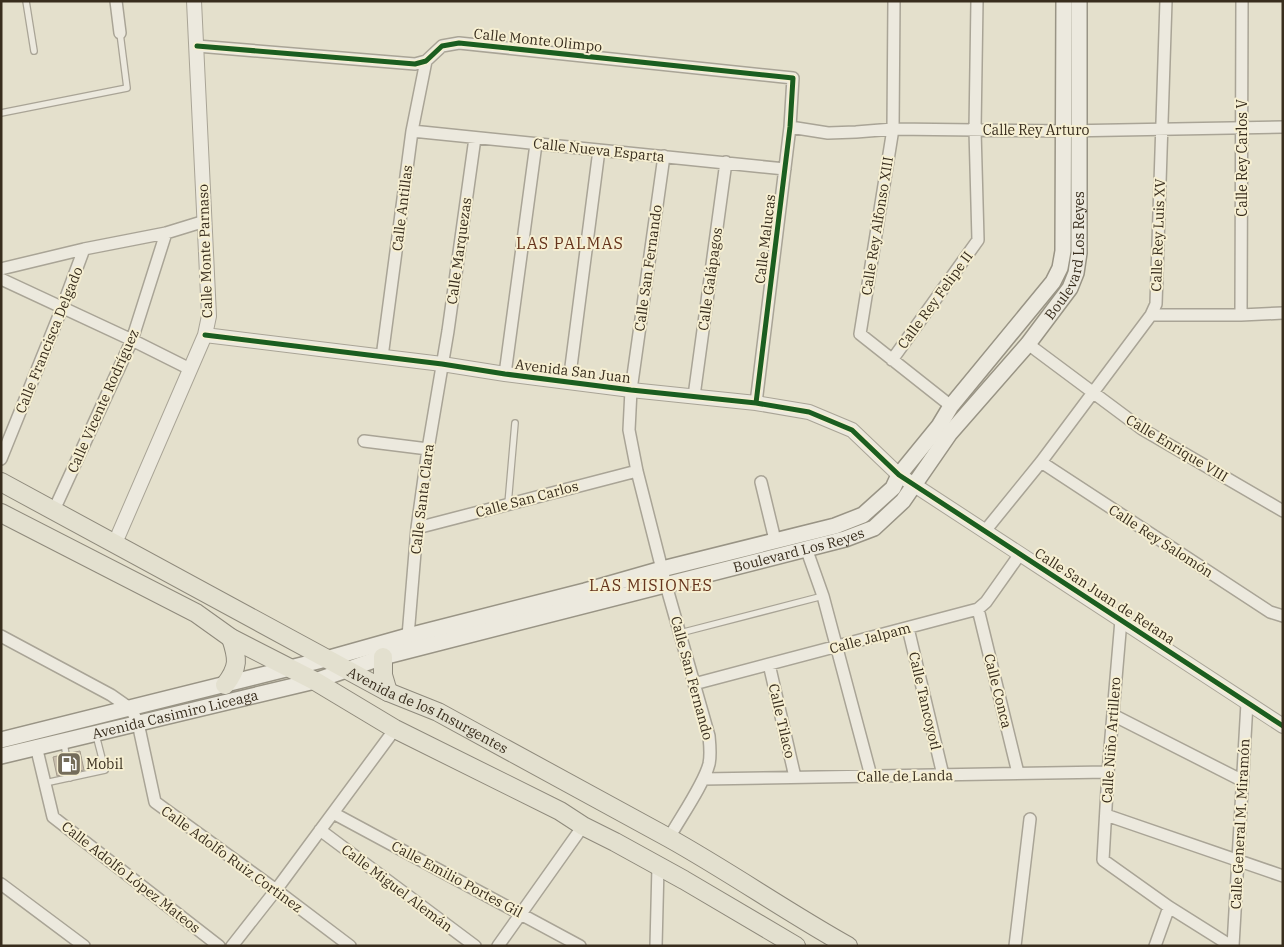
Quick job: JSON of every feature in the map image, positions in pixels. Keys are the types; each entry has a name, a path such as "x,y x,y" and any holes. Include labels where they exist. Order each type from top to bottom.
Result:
{"main road":[{"name":"Boulevard Los Reyes","path":"326,659 408,636 490,623 666,585 845,539 874,528 903,501 950,433 1028,344 1070,288 1076,273 1079,253 1064,1"},
{"name":"Boulevard Los Reyes","path":"346,669 585,591 662,569 835,526 864,515 893,488 899,475 939,426 951,406 1053,282 1060,268 1063,252 1072,130 1079,1"},
{"name":"Avenida de los Insurgentes","path":"1,482 326,659 388,692 438,712 669,838 848,946"},
{"name":"Avenida de los Insurgentes","path":"1,513 196,613 231,638 315,681 396,730 560,811 583,826 684,880 796,946"},
{"path":"225,684 234,674 237,662 231,638"},
{"path":"382,657 383,675 388,692"},
{"name":"Avenida Casimiro Liceaga","path":"1,740 326,659"},
{"name":"Avenida Casimiro Liceaga","path":"1,756 36,746 138,724 315,681 346,669"},
{"path":"684,880 694,878 700,871 701,862 698,854"},
{"path":"801,946 802,933 805,926 809,924"}],"street":[{"path":"116,1 120,32"},
{"name":"Calle Monte Parnaso","path":"115,543 205,335 209,316 194,1"},
{"name":"Calle Rey Alfonso XIII","path":"894,1 894,129 860,334 951,406"},
{"name":"Calle Rey Felipe II","path":"892,360 978,240 975,130 977,1"},
{"name":"Calle Rey Luis XV","path":"985,531 1042,462 1092,392 1151,315 1156,304 1158,287 1160,130 1166,1"},
{"name":"Calle Rey Carlos V","path":"1241,315 1242,1"},
{"name":"Calle Monte Olimpo","path":"426,61 442,46 459,43 793,78"},
{"path":"197,46 414,64 426,61"},
{"name":"Calle Antillas","path":"382,357 412,132 426,61"},
{"name":"Calle Malucas","path":"756,403 790,127 793,78"},
{"name":"Calle Rey Arturo","path":"790,127 828,133 894,129 1160,130 1283,128"},
{"name":"Calle Nueva Esparta","path":"412,132 785,169"},
{"name":"Calle Marquezas","path":"442,364 475,138"},
{"path":"505,374 536,144"},
{"path":"568,382 599,150"},
{"name":"Calle San Fernando","path":"664,156 631,390 629,430 636,471 710,744 709,765 703,779 669,838"},
{"name":"Calle Galápagos","path":"694,396 726,162"},
{"path":"1,269 84,248 166,234 205,221"},
{"name":"Calle Vicente Rodríguez","path":"54,510 132,340 166,234"},
{"name":"Calle Francisca Delgado","path":"1,459 84,248"},
{"path":"1,279 190,369"},
{"path":"1151,315 1283,313"},
{"name":"Avenida San Juan","path":"205,335 442,364 631,390 756,403 809,412 852,430 899,475 914,485"},
{"name":"Calle Enrique VIII","path":"1028,344 1142,430 1283,511"},
{"name":"Calle Santa Clara","path":"408,636 417,528 442,364"},
{"path":"364,442 428,449"},
{"name":"Calle Rey Salomón","path":"1042,462 1270,612 1283,616"},
{"name":"Calle San Carlos","path":"417,528 636,471"},
{"path":"761,482 775,540"},
{"name":"Calle San Juan de Retana","path":"914,485 1283,726"},
{"path":"806,548 823,596 871,776"},
{"path":"978,609 986,602 1020,554"},
{"name":"Calle Jalpam","path":"694,684 978,609"},
{"name":"Calle Conca","path":"978,609 1018,774"},
{"name":"Calle Niño Artillero","path":"1121,620 1108,772 1103,860 1169,907"},
{"name":"Calle Tancoyotl","path":"908,628 943,775"},
{"path":"1,636 111,695 131,709"},
{"name":"Calle Tilaco","path":"769,664 795,777"},
{"name":"Calle General M. Miramón","path":"1232,946 1247,703"},
{"name":"Calle Adolfo Ruiz Cortinez","path":"131,709 138,724 155,802 350,946"},
{"path":"1113,716 1243,781"},
{"path":"232,946 396,730"},
{"name":"Calle Adolfo López Mateos","path":"36,746 53,816 218,946"},
{"name":"Calle de Landa","path":"703,779 1108,772"},
{"name":"Calle Emilio Portes Gil","path":"333,813 580,946"},
{"path":"1106,815 1283,876"},
{"path":"1015,946 1030,819"},
{"path":"498,946 583,826"},
{"name":"Calle Miguel Alemán","path":"320,830 475,946"},
{"path":"656,946 658,866"},
{"path":"1,884 84,946"},
{"path":"1155,946 1169,907 1232,946"}],"lane":[{"path":"26,1 34,51"},
{"path":"1,113 127,88 120,32"},
{"path":"508,504 514,423"},
{"path":"680,633 823,596"},
{"path":"45,783 105,770 95,732"},
{"path":"63,740 70,778"}],"building":[{"path":"80,751 84,770 74,772 70,753"},
{"path":"61,755 65,774 57,776 53,757"}],"cycle path":[{"path":"197,46 415,64 426,61 442,46 459,43 793,78 790,127 756,403"},
{"path":"205,335 442,364 631,390 756,403 809,412 852,430 899,475 1283,726"}],"place":[{"name":"Mobil","path":"69,764"}],"district":[{"name":"LAS PALMAS","path":"570,243"},
{"name":"LAS MISIONES","path":"651,585"}]}
